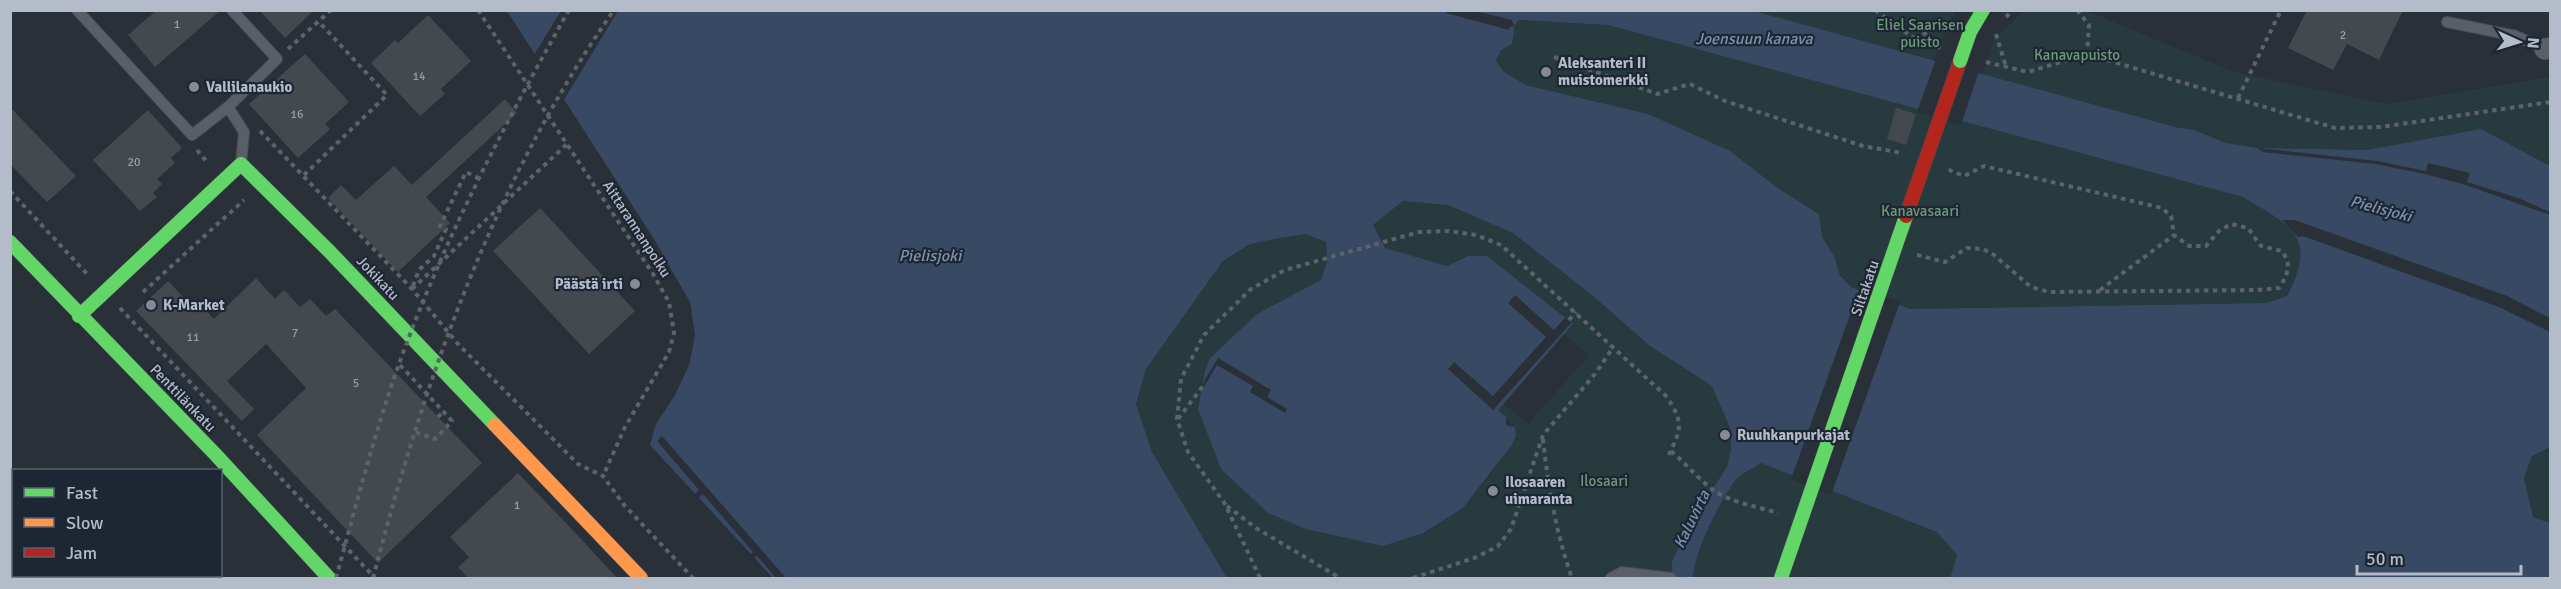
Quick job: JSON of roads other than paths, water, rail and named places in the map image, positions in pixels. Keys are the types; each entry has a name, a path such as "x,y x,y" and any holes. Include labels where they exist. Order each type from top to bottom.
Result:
{"street":[{"name":"Siltakatu","path":"1782,579 1810,490 1883,288 1970,32 1983,10"},
{"path":"79,316 103,291 241,164"},
{"name":"Jokikatu","path":"241,164 329,251 641,579"},
{"name":"Penttilänkatu","path":"10,242 79,316 216,455 329,579"}],"lane":[{"path":"77,10 192,135 228,107 277,59 232,10"},
{"path":"2447,22 2516,36 2548,49"},
{"path":"228,107 244,132 241,164"},
{"path":"1611,579 1624,575 1671,579"}],"water":[{"name":"Pielisjoki","path":"507,11 1754,11 2175,127 2194,130 2226,143 2258,148 2367,150 2481,129 2550,166 2550,447 2532,456 2524,478 2533,517 2550,523 2550,578 1950,578 1957,555 1937,532 1761,463 1739,476 1728,492 1703,542 1693,578 1671,578 1672,562 1689,525 1727,467 1731,449 1731,430 1712,386 1650,346 1593,296 1513,233 1448,205 1403,201 1373,225 1385,248 1447,266 1468,256 1487,256 1573,324 1498,410 1506,417 1506,425 1515,427 1516,436 1511,446 1463,508 1423,533 1383,546 1306,529 1268,513 1221,469 1198,409 1205,371 1210,358 1257,314 1321,280 1327,261 1326,242 1306,234 1250,244 1223,261 1146,369 1136,404 1152,452 1227,578 773,578 650,445 656,424 675,395 689,365 695,336 690,302 654,239","holes":["1519,20 1608,25 2243,197 2275,217 2295,235 2300,246 2296,276 2287,296 2266,303 1910,309 1851,287 1840,275 1834,256 1822,237 1819,214 1779,189 1730,151 1648,114 1526,85 1504,72 1496,61 1501,50 1512,44 1515,24"]}],"place":[{"name":"Aleksanteri II muistomerkki","path":"1546,72"},
{"name":"Vallilanaukio","path":"194,87"},
{"name":"Päästä irti","path":"635,284"},
{"name":"K-Market","path":"151,305"},
{"name":"Ruuhkanpurkajat","path":"1725,435"},
{"name":"Ilosaaren uimaranta","path":"1493,491"}],"park label":[{"name":"Eliel Saarisen puisto","path":"1920,34"},
{"name":"Kanavapuisto","path":"2077,55"},
{"name":"Kanavasaari","path":"1920,211"},
{"name":"Ilosaari","path":"1604,481"}],"water label":[{"name":"Joensuun kanava","path":"1754,38"},
{"name":"Kaluvirta","path":"1691,519"}]}
